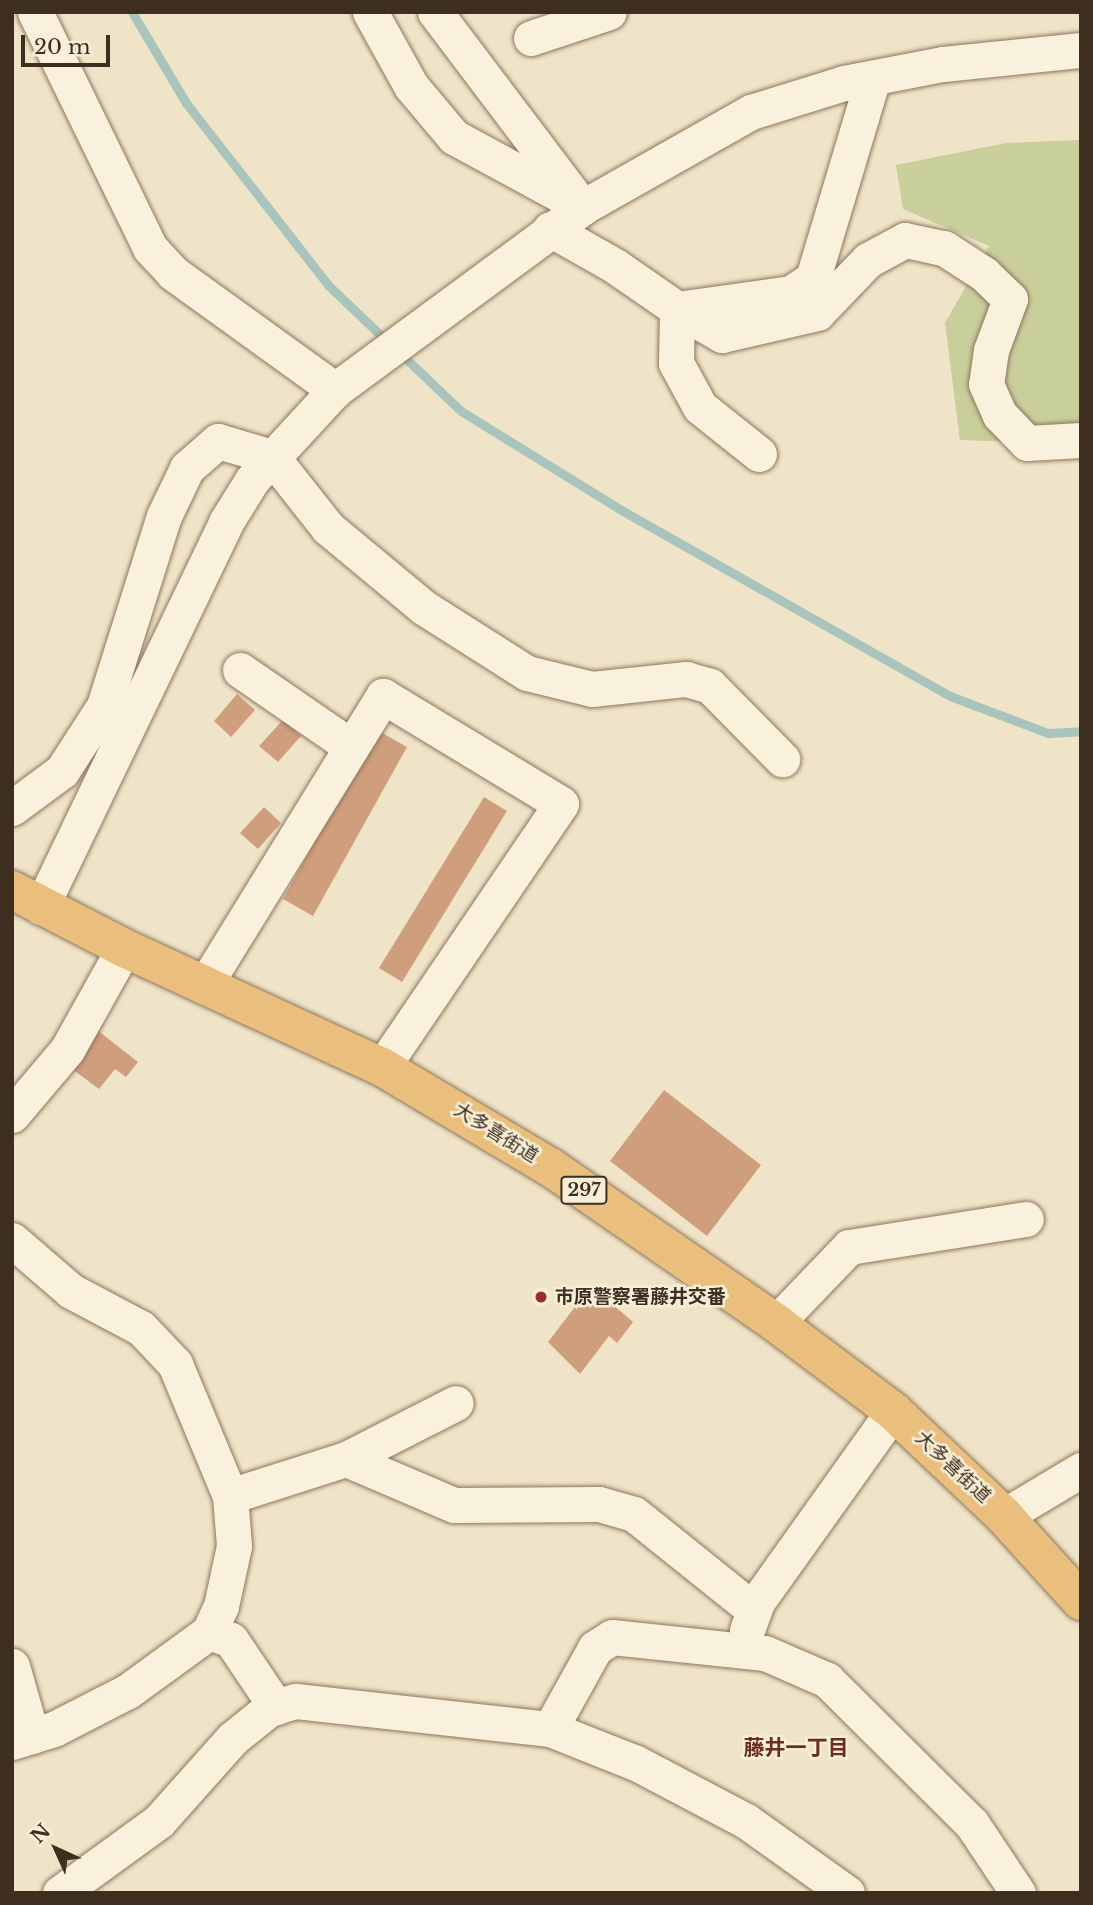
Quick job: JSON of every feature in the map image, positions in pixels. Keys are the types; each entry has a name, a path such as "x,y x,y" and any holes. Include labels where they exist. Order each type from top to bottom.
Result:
{"highway":[{"name":"大多喜街道","path":"27,899 124,948 382,1068 550,1167 776,1323 893,1411 1004,1516 1081,1601"}],"street":[{"path":"35,12 150,248 173,273 335,390"},
{"path":"370,12 411,86 454,137 583,207"},
{"path":"435,12 583,207"},
{"path":"531,38 609,12"},
{"path":"27,899 226,522 272,457 335,390 550,229 583,207 751,112 873,78 943,64 1081,50"},
{"path":"677,309 791,293 813,278 873,78"},
{"path":"550,229 615,266 677,309 722,335 817,313 867,260 905,240 944,248 984,274 1010,299 991,350 986,384 1000,415 1027,443 1081,440"},
{"path":"677,309 676,363 700,407 759,454"},
{"path":"12,808 62,771 104,706 164,516 187,468 218,441 272,457 328,528 423,607 527,673 592,689 686,679 710,686 782,759"},
{"path":"240,670 350,746"},
{"path":"204,986 383,696 561,804 382,1068"},
{"path":"12,1115 67,1050 124,948"},
{"path":"776,1323 849,1247 1026,1219"},
{"path":"12,1240 71,1291 141,1328 175,1364 230,1496 234,1546 221,1606 209,1632 128,1691 22,1739 12,1666"},
{"path":"230,1496 346,1459 456,1403"},
{"path":"740,1650 754,1610 893,1411"},
{"path":"346,1459 454,1505 599,1504 634,1514 754,1610"},
{"path":"1004,1516 1081,1470"},
{"path":"209,1632 231,1640 275,1707"},
{"path":"550,1729 595,1648 612,1637 765,1653 827,1680 972,1824 1018,1893"},
{"path":"60,1893 159,1821 232,1739 275,1707 296,1701 550,1729 636,1763 746,1821 847,1893"}],"green space":[{"path":"1081,140 1081,444 960,440 945,323 989,246 903,209 896,165 1006,143"}],"building":[{"path":"237,694 255,710 231,737 214,721"},
{"path":"283,720 301,736 278,762 259,746"},
{"path":"377,730 407,747 313,916 283,899"},
{"path":"484,797 507,811 402,982 379,968"},
{"path":"264,807 281,823 258,849 240,833"},
{"path":"96,1029 138,1062 126,1077 115,1069 99,1089 68,1066"},
{"path":"664,1090 761,1165 707,1236 610,1161"},
{"path":"591,1286 633,1322 617,1343 609,1336 580,1374 548,1342"}],"waterway":[{"path":"132,12 186,103 328,285 389,343"},
{"path":"399,352 461,411 623,511 950,696 1048,733 1081,731"}],"place":[{"name":"市原警察署藤井交番","path":"541,1297"}],"district":[{"name":"藤井一丁目","path":"796,1748"}]}
